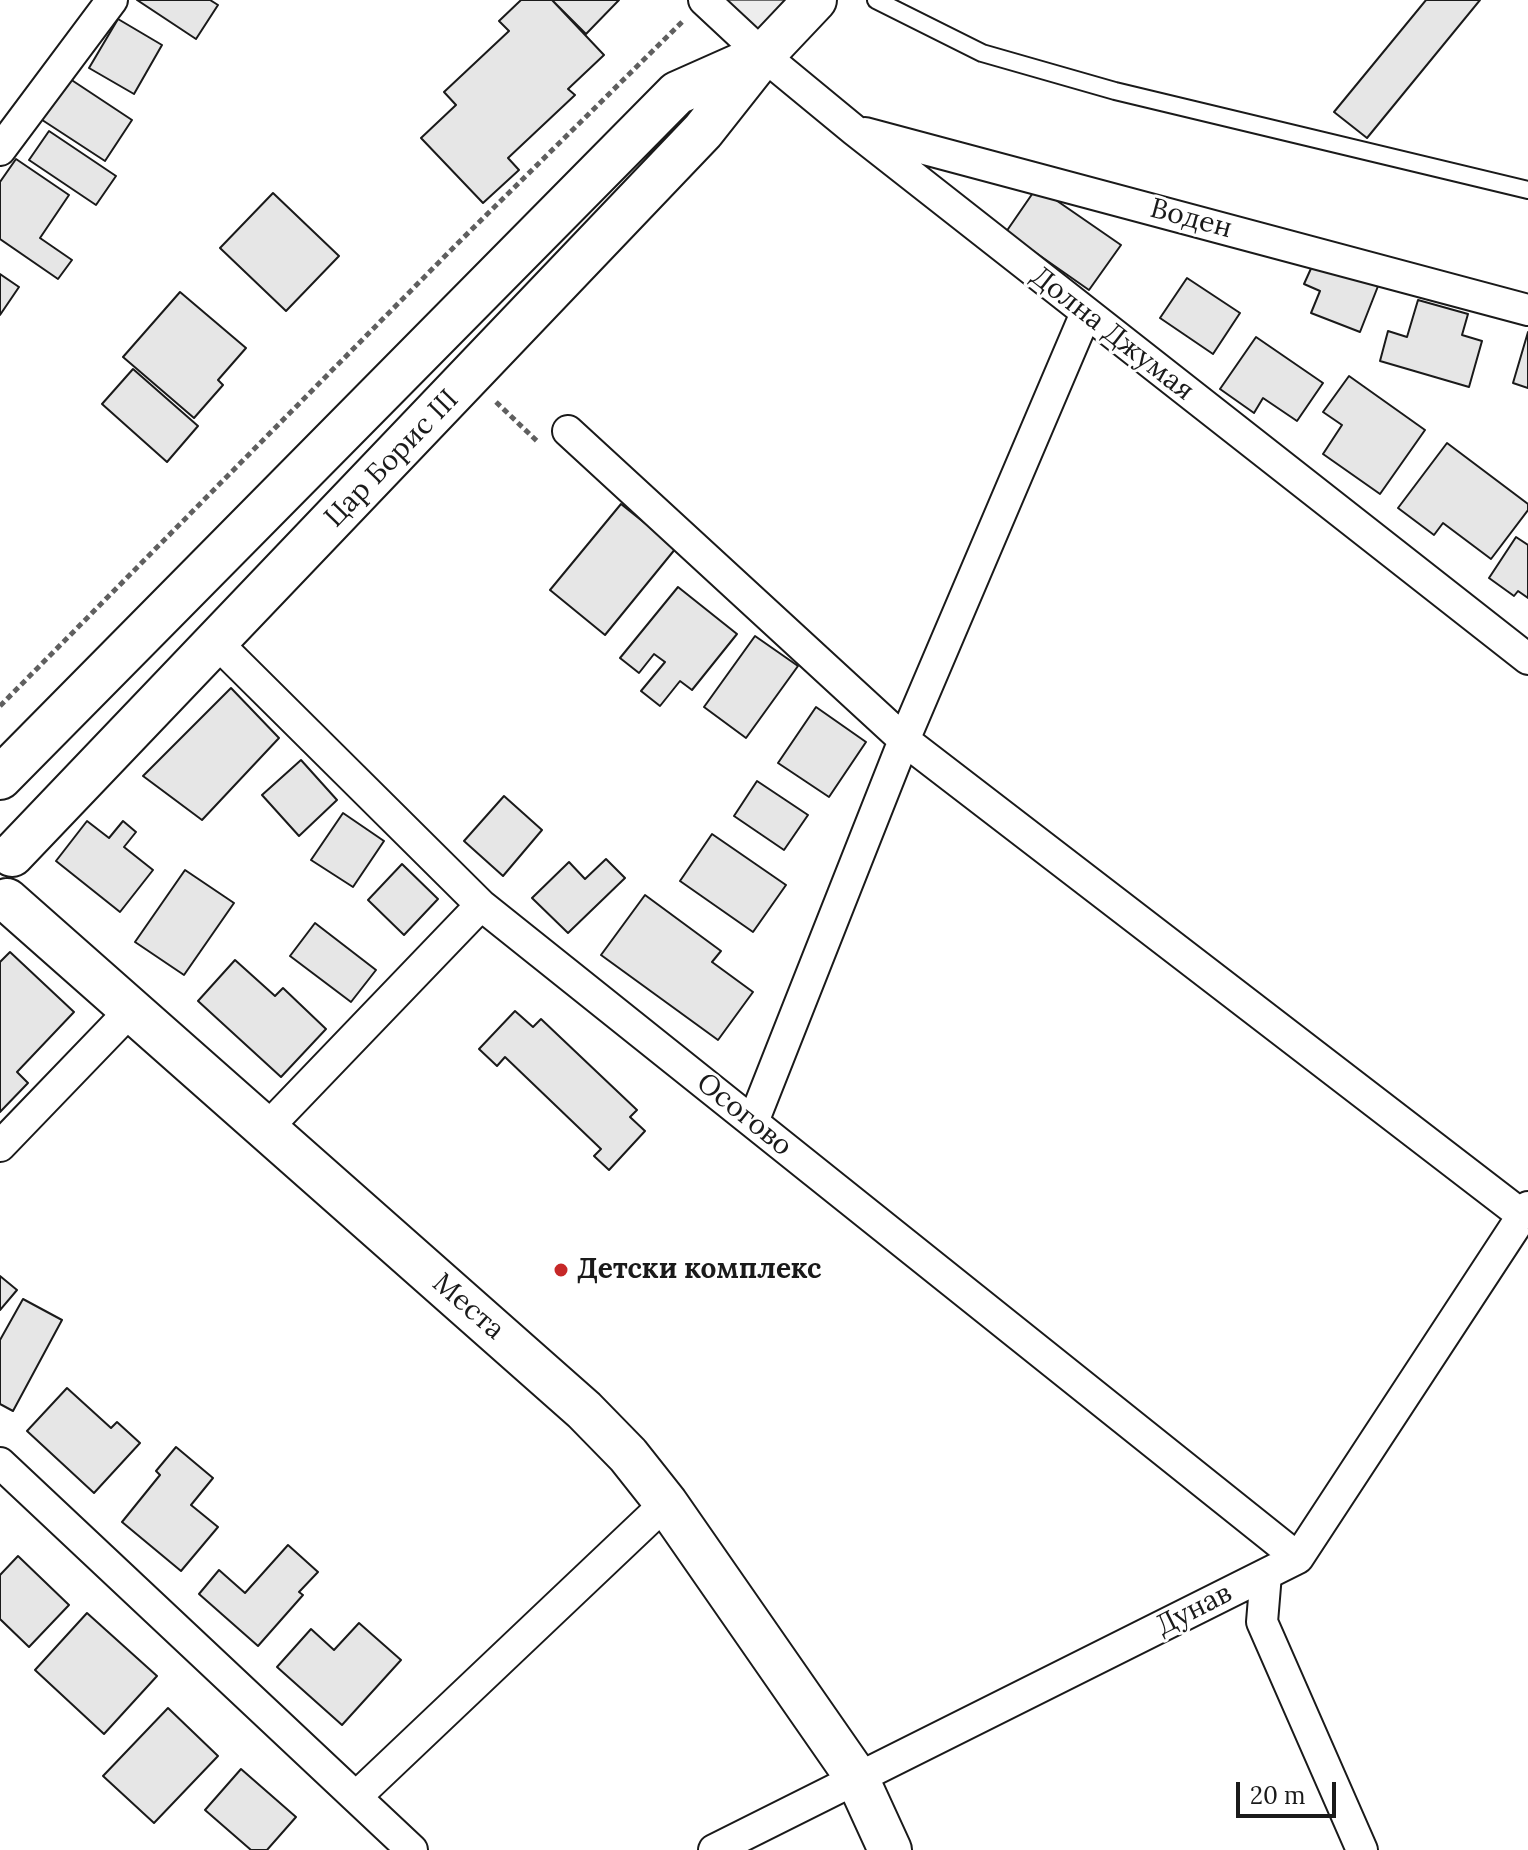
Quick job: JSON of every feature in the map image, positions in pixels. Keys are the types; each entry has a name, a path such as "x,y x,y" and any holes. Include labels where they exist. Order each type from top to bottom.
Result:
{"main road":[{"name":"Цар Борис III","path":"6,843 217,643 703,131 763,55 815,0"},
{"name":"Цар Борис III","path":"0,778 677,93 763,55"},
{"path":"3,905 14,878 6,843"},
{"name":"Места","path":"3,905 131,1010 584,1410 628,1455 666,1503 857,1778 890,1850"}],"street":[{"path":"0,150 112,0"},
{"name":"Долна Джумая","path":"704,0 763,55 854,130 1528,659"},
{"name":"Воден","path":"854,130 1528,310"},
{"path":"753,1122 904,740 1086,313"},
{"path":"568,431 904,740 1525,1211 1298,1558"},
{"name":"Осогово","path":"217,643 481,905 1298,1558"},
{"path":"266,1129 481,905"},
{"path":"0,1146 131,1010"},
{"path":"0,1463 412,1850"},
{"path":"357,1796 666,1503"},
{"name":"Дунав","path":"714,1850 1298,1558"},
{"path":"1266,1574 1262,1622 1362,1850"}],"lane":[{"path":"876,0 982,53 1115,91 1528,190"}],"path":[{"path":"0,706 447,254 704,0"},
{"path":"486,393 548,452 568,431"}],"shaded area":[{"path":"704,0 815,0 763,55"}],"building":[{"path":"137,0 210,0 218,5 196,39"},
{"path":"521,0 552,0 604,55 568,89 575,95 508,158 519,170 483,203 421,138 456,105 444,92 509,31 499,21"},
{"path":"552,0 619,0 586,34"},
{"path":"1426,0 1480,0 1367,138 1334,112"},
{"path":"118,19 162,45 134,94 89,68"},
{"path":"61,73 132,120 105,161 33,114"},
{"path":"49,131 116,176 96,205 29,160"},
{"path":"16,159 69,195 40,238 72,260 58,279 0,239 0,182"},
{"path":"1037,187 1121,245 1089,290 1006,232"},
{"path":"273,193 339,256 286,311 220,248"},
{"path":"1318,253 1382,276 1360,332 1311,313 1320,291 1304,284"},
{"path":"0,274 19,287 0,315"},
{"path":"1187,278 1240,313 1213,354 1160,318"},
{"path":"180,292 246,348 218,380 223,385 194,418 123,357"},
{"path":"1418,300 1468,314 1462,335 1482,341 1469,387 1380,361 1388,331 1407,337"},
{"path":"1528,332 1528,388 1513,383"},
{"path":"1256,337 1323,383 1297,421 1263,398 1254,413 1220,389"},
{"path":"133,369 198,426 167,462 102,404"},
{"path":"1349,376 1425,430 1380,494 1323,454 1342,425 1323,412"},
{"path":"1447,443 1528,504 1528,510 1491,559 1443,523 1434,535 1398,508"},
{"path":"621,504 676,548 605,635 550,590"},
{"path":"1516,537 1528,545 1528,598 1518,591 1514,596 1489,578"},
{"path":"678,587 737,634 692,690 680,681 660,706 641,691 665,662 654,654 639,673 620,658"},
{"path":"755,636 798,666 746,738 704,707"},
{"path":"231,688 279,738 202,820 143,776"},
{"path":"816,707 866,742 829,797 778,763"},
{"path":"301,760 337,800 299,836 262,795"},
{"path":"757,781 808,815 784,850 734,816"},
{"path":"504,796 542,830 503,876 464,841"},
{"path":"343,813 384,841 353,887 311,860"},
{"path":"87,821 109,838 123,821 136,832 124,847 153,870 120,912 56,861"},
{"path":"712,834 786,885 753,932 680,881"},
{"path":"606,859 625,878 568,933 532,898 569,862 585,879"},
{"path":"402,864 438,899 404,935 368,900"},
{"path":"185,870 234,903 184,975 135,942"},
{"path":"645,895 721,951 712,962 753,992 718,1040 601,955"},
{"path":"315,923 376,970 351,1002 290,956"},
{"path":"10,952 74,1012 17,1072 28,1083 0,1112 0,962"},
{"path":"235,960 275,996 283,988 326,1029 281,1077 198,1001"},
{"path":"515,1011 533,1027 541,1019 637,1110 630,1117 645,1131 609,1170 594,1156 601,1149 505,1057 497,1066 479,1049"},
{"path":"0,1276 17,1290 0,1310"},
{"path":"23,1299 62,1320 13,1411 0,1404 0,1340"},
{"path":"67,1388 111,1428 117,1422 140,1443 94,1493 27,1431"},
{"path":"176,1447 213,1478 191,1505 218,1527 181,1571 122,1522 160,1475 156,1471"},
{"path":"288,1545 318,1572 299,1592 303,1595 258,1646 199,1594 219,1570 245,1593"},
{"path":"18,1556 69,1605 29,1647 0,1619 0,1575"},
{"path":"87,1613 157,1676 104,1734 35,1670"},
{"path":"359,1623 401,1660 342,1725 277,1667 311,1629 334,1650"},
{"path":"168,1708 218,1756 154,1823 103,1776"},
{"path":"241,1769 296,1817 267,1850 251,1850 205,1810"}],"place":[{"name":"Детски комплекс","path":"561,1270"}]}
